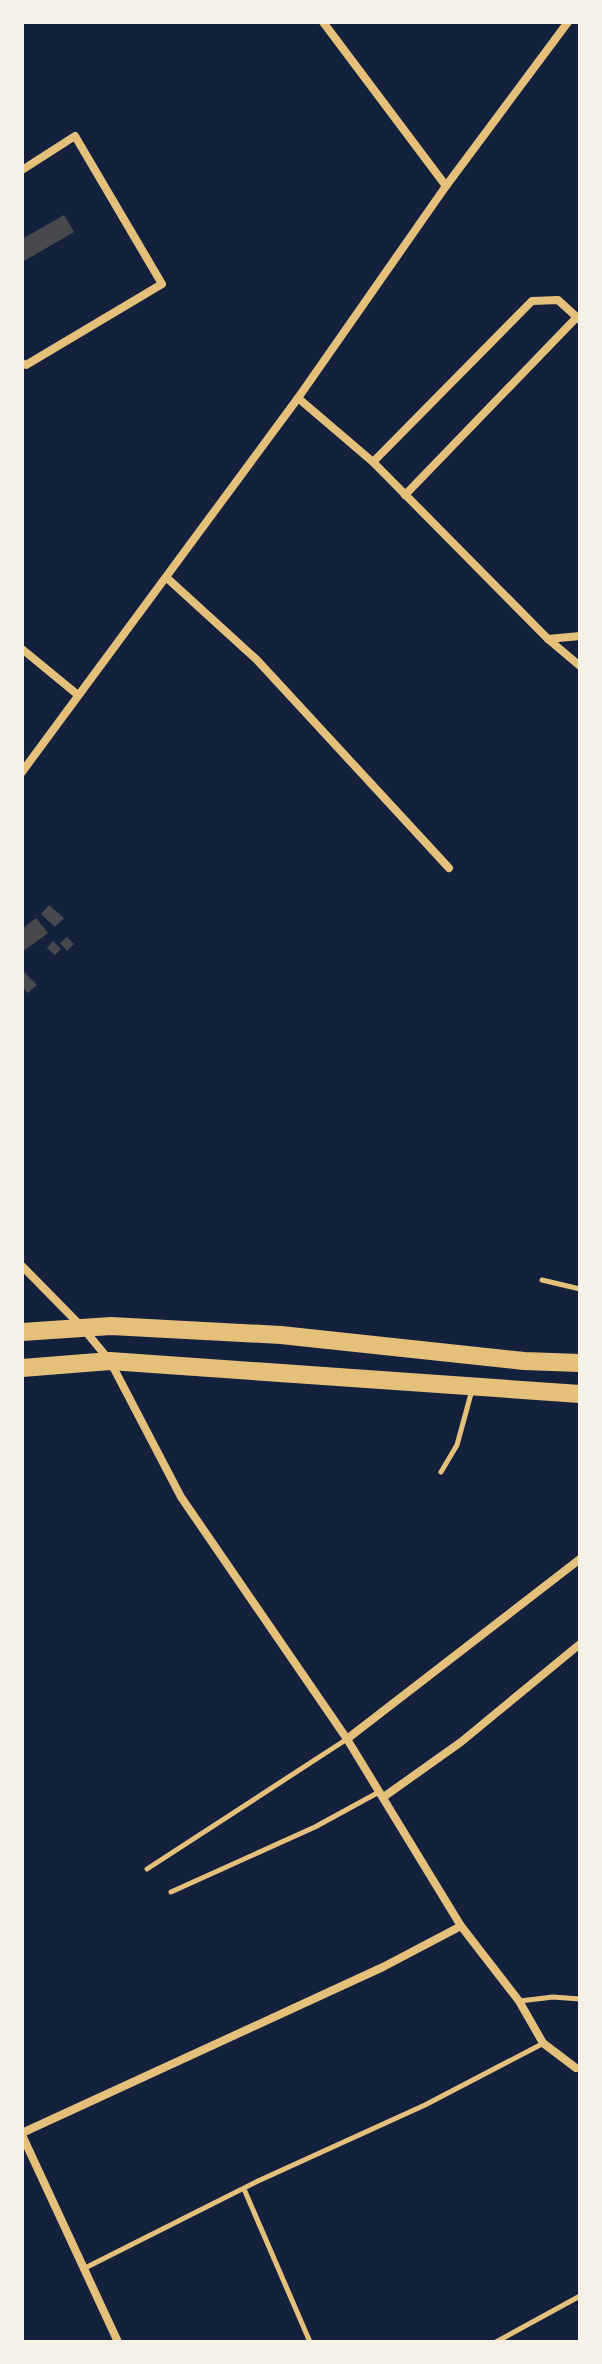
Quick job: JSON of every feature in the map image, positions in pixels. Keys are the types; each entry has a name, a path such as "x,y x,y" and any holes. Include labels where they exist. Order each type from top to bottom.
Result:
{"highway":[{"path":"22,1332 82,1327 281,1335 524,1361 580,1363"},
{"path":"22,1368 110,1361 279,1370 472,1389 580,1394"}],"street":[{"path":"323,22 446,186"},
{"path":"22,772 167,578 446,186 568,22"},
{"path":"22,170 75,136 162,284 26,365 22,363"},
{"path":"373,462 532,301 558,300 579,318 405,495"},
{"path":"298,398 373,462 548,639 580,666"},
{"path":"167,578 257,660 449,868"},
{"path":"548,639 573,640 580,636"},
{"path":"22,649 78,695"},
{"path":"22,1266 82,1327 110,1361 181,1497 383,1793 461,1926 519,2001 543,2043 578,2069"},
{"path":"347,1739 580,1559"},
{"path":"383,1793 461,1742 580,1644"},
{"path":"118,2342 22,2134 383,1967 461,1926"}],"lane":[{"path":"542,1280 580,1289"},
{"path":"441,1472 457,1445 472,1389"},
{"path":"147,1869 347,1739"},
{"path":"171,1892 383,1793"},
{"path":"519,2001 553,1997 580,1999"},
{"path":"84,2269 244,2189 425,2105 543,2043"},
{"path":"244,2189 310,2342"},
{"path":"496,2342 580,2296"}],"building":[{"path":"64,215 74,232 24,261 22,239"},
{"path":"49,905 64,918 55,927 41,914"},
{"path":"36,918 48,933 22,952 22,929"},
{"path":"67,937 74,944 67,951 60,943"},
{"path":"53,941 61,949 55,955 47,948"},
{"path":"22,970 37,985 28,993 22,987"}]}
